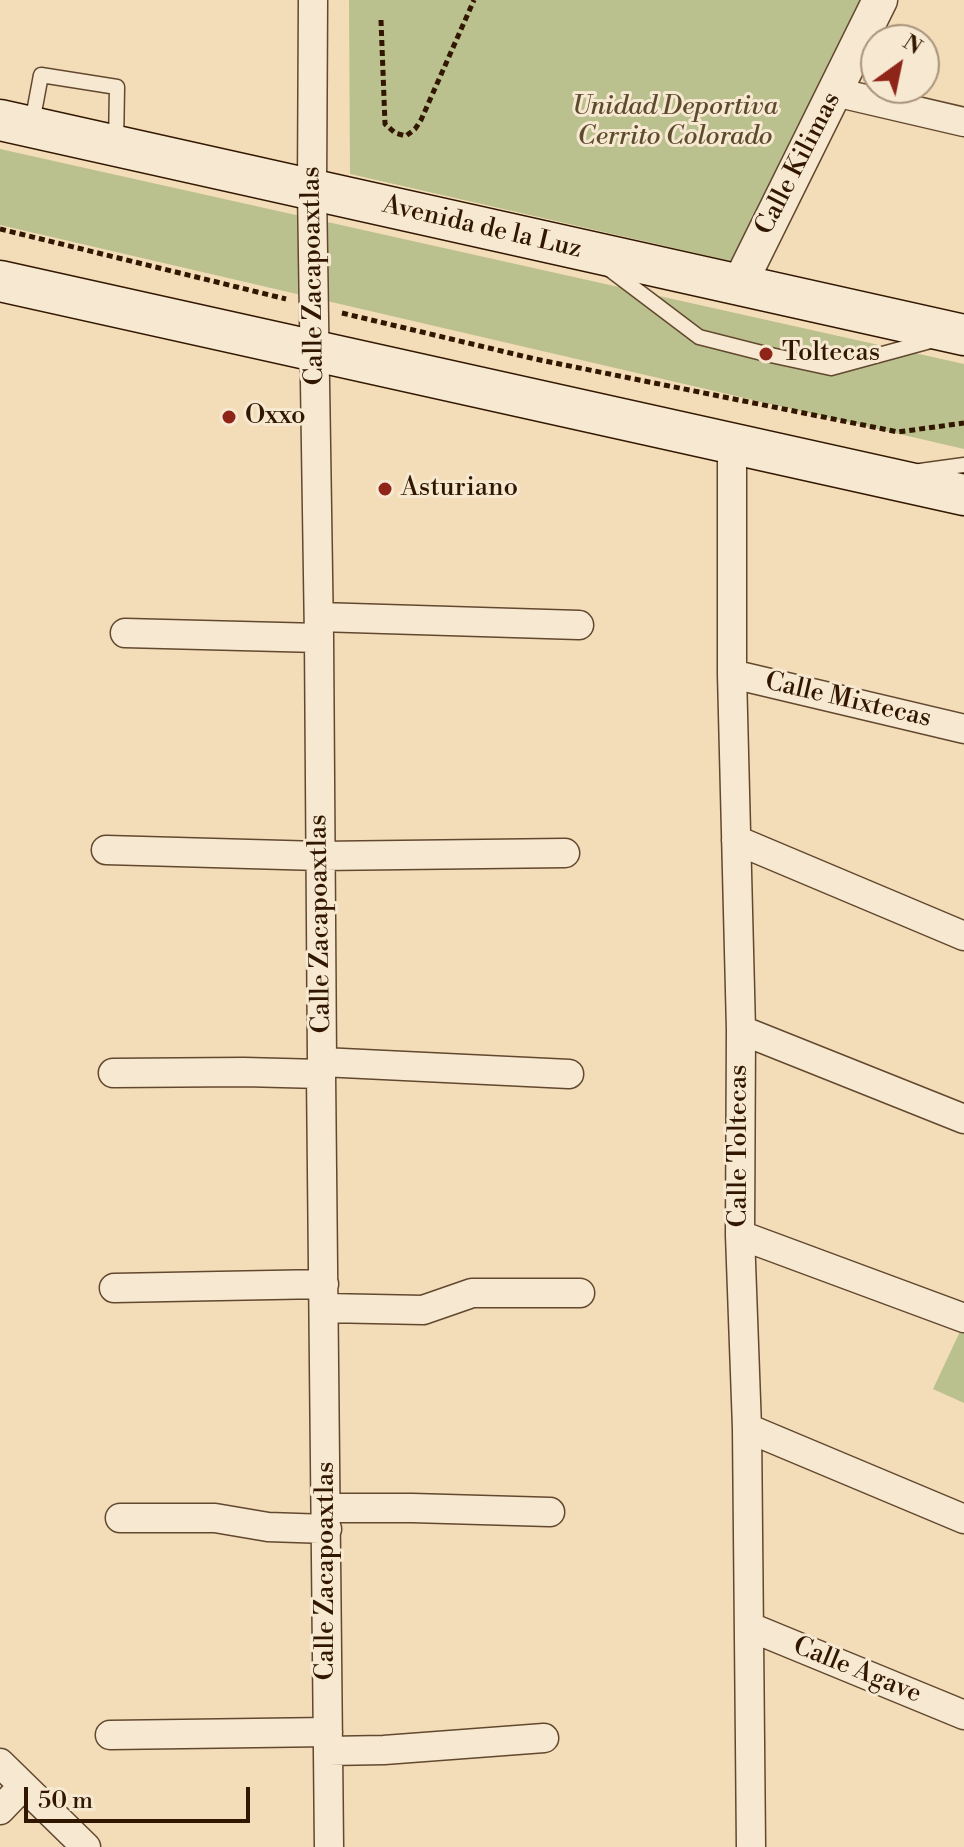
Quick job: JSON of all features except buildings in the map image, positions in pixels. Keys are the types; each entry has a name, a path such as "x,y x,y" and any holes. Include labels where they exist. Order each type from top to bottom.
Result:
{"main road":[{"name":"Avenida de la Luz","path":"16,124 961,334"},
{"path":"0,281 964,495"}],"street":[{"name":"Calle Zacapoaxtlas","path":"313,0 312,190 319,627 329,1847"},
{"name":"Calle Kilimas","path":"739,285 880,0"},
{"path":"835,92 964,122"},
{"name":"Calle Toltecas","path":"732,445 732,674 741,1030 740,1235 747,1428 751,1847"},
{"path":"125,633 319,627 579,625"},
{"name":"Calle Mixtecas","path":"732,674 964,729"},
{"path":"736,840 964,936"},
{"path":"106,850 320,856 565,853"},
{"path":"741,1030 964,1119"},
{"path":"113,1073 322,1068 569,1074"},
{"path":"740,1235 964,1318"},
{"path":"114,1288 324,1296 423,1310 472,1293 580,1293"},
{"path":"747,1428 964,1519"},
{"path":"120,1518 215,1518 268,1527 412,1508 550,1512"},
{"name":"Calle Agave","path":"750,1627 964,1715"},
{"path":"110,1735 328,1741 384,1750 544,1738"},
{"path":"0,1763 86,1847"},
{"path":"0,1810 23,1786"}],"lane":[{"path":"16,124 41,75 117,87 116,146"},
{"path":"585,251 699,337 766,354 831,368 961,334"},
{"path":"876,476 964,465"}],"path":[{"path":"381,20 385,124 395,133 406,136 421,120 474,0"},
{"path":"0,229 535,359 898,432 964,423"}],"green space":[{"name":"Unidad Deportiva Cerrito Colorado","path":"349,0 873,0 744,264 350,174"},
{"path":"0,149 964,364 964,449 0,225"},
{"path":"964,1323 964,1403 933,1389"}],"place":[{"name":"Toltecas","path":"766,354"},
{"name":"Oxxo","path":"229,417"},
{"name":"Asturiano","path":"385,489"}]}
